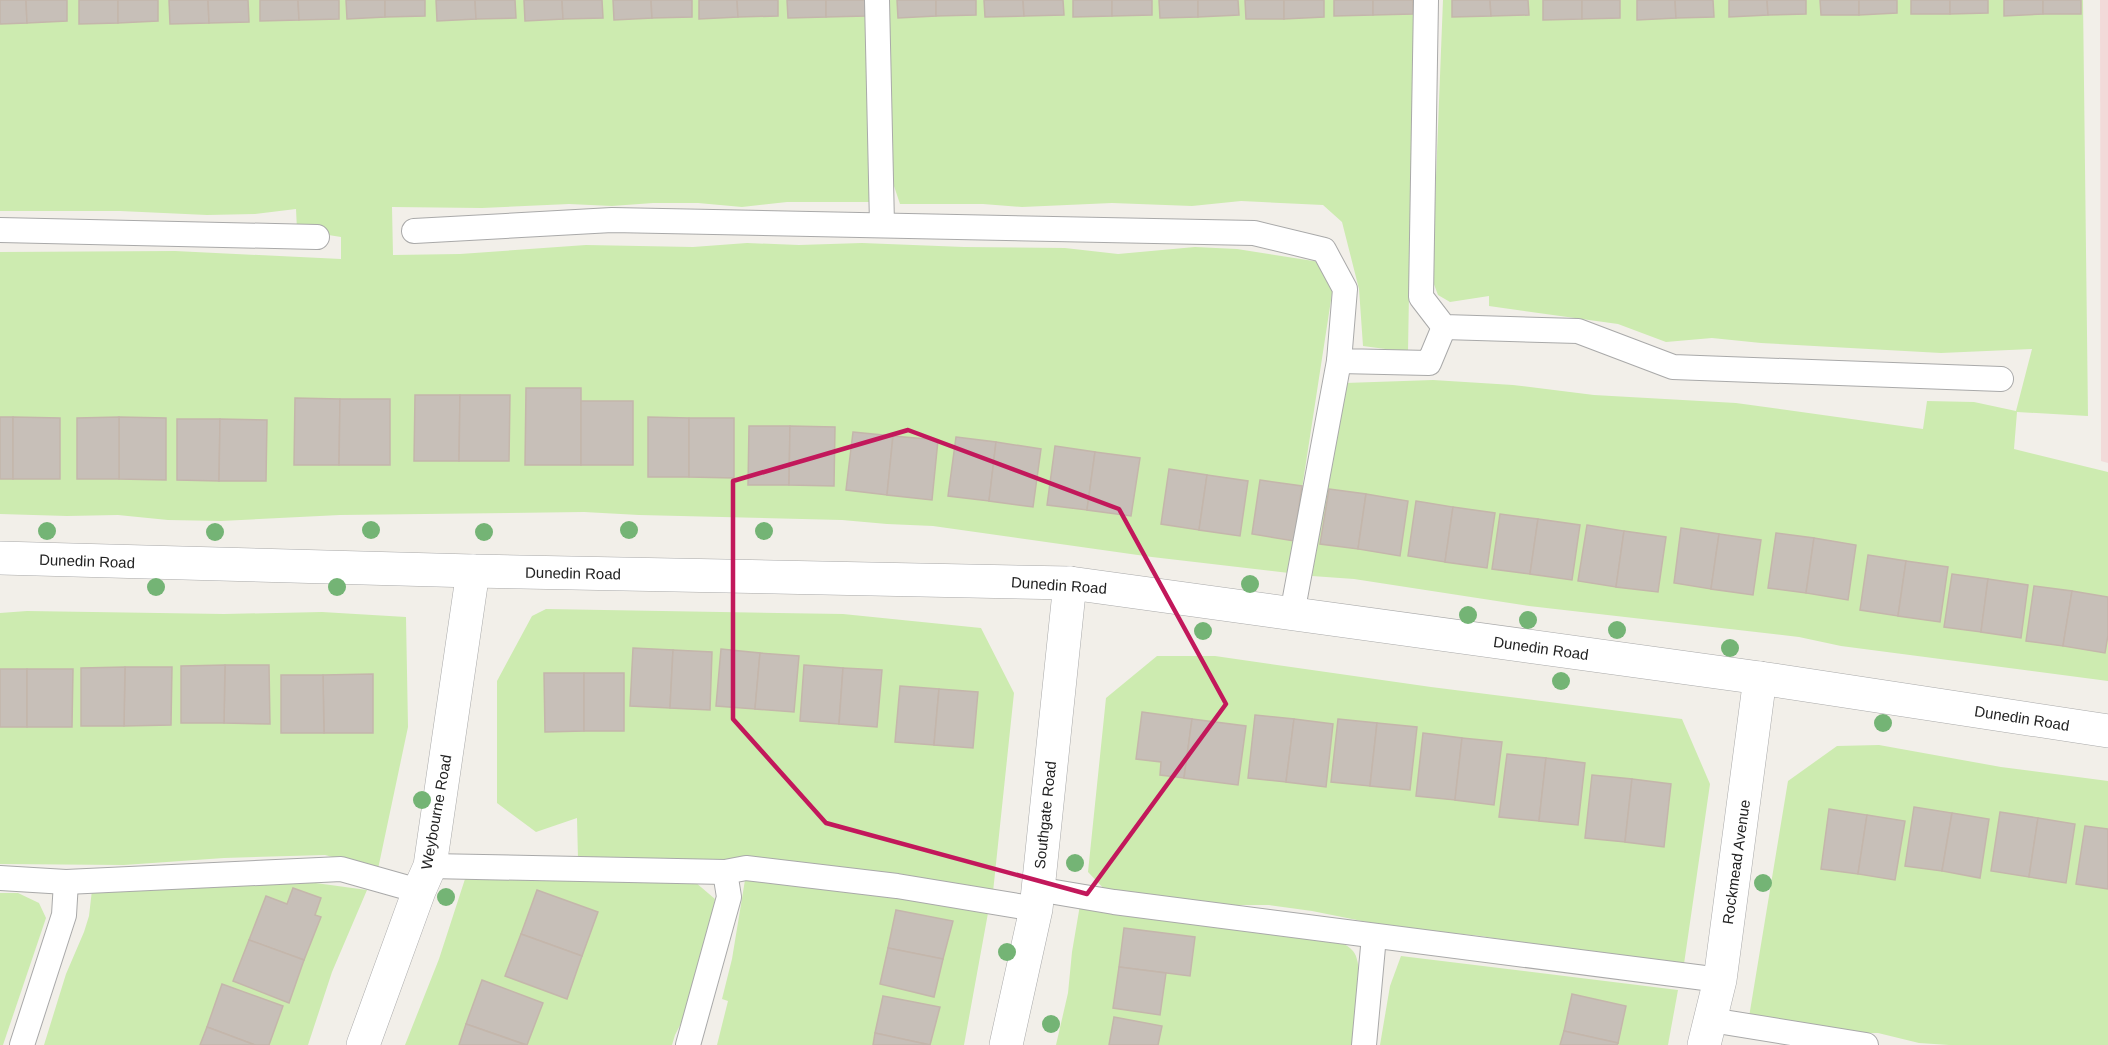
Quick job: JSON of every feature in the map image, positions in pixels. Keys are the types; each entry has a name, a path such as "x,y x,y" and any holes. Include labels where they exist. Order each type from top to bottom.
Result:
{"street":[{"name":"Dunedin Road","path":"0,558 473,571 1070,583 1760,678 2108,731"},
{"name":"Weybourne Road","path":"363,1045 425,878 473,571"},
{"name":"Southgate Road","path":"1006,1045 1037,899 1070,583"},
{"name":"Rockmead Avenue","path":"1707,1032 1720,980 1760,678"}],"lane":[{"path":"877,0 882,224"},
{"path":"1426,0 1421,297 1444,327"},
{"path":"414,231 612,219 882,224 1254,233 1324,249 1345,289 1339,361 1292,614"},
{"path":"0,230 317,237"},
{"path":"1339,361 1429,363 1444,327"},
{"path":"1444,327 1578,331 1673,367 2001,379"},
{"path":"0,878 66,882 341,869 425,878 725,872 746,868 897,886 1037,899 1114,902 1720,980"},
{"path":"688,1045 729,897 725,872"},
{"path":"22,1045 64,915 66,882"},
{"path":"1364,1045 1374,936"},
{"path":"1707,1032 1866,1045"}],"highlighted area":[{"path":"908,430 1119,509 1226,704 1087,894 826,823 733,719 733,481"}],"shaded area":[{"path":"2100,0 2108,0 2108,463 2101,461"}],"green space":[{"path":"0,0 870,0 873,202 787,202 742,207 698,203 653,203 612,206 569,204 482,208 392,207 393,255 460,254 586,245 693,247 747,243 799,245 862,243 1065,248 1118,254 1195,247 1237,249 1320,262 1333,287 1289,573 1152,557 933,526 842,520 584,512 340,515 221,521 168,520 118,515 0,514 0,252 175,251 341,259 341,237 297,230 296,209 255,214 207,215 120,211 0,211"},
{"path":"889,0 1414,0 1408,352 1363,346 1359,289 1342,222 1323,205 1241,201 1192,206 1112,203 1022,207 983,204 900,204 891,177"},
{"path":"1443,0 2083,0 2088,416 2017,412 2014,449 2108,472 2108,681 1841,646 1799,637 1529,606 1354,579 1312,576 1345,383 1433,380 1513,385 1594,395 1736,403 1923,429 1927,401 1974,402 2016,411 2032,349 1941,353 1712,338 1666,342 1618,324 1489,306 1489,296 1450,302 1438,295 1432,279"},
{"path":"546,609 843,614 981,628 1014,693 993,892 749,860 578,859 577,818 536,832 497,803 497,681 532,616"},
{"path":"27,611 224,614 322,612 406,617 408,727 378,869 325,855 224,858 124,865 0,864 0,613"},
{"path":"1157,656 1215,656 1431,687 1682,719 1710,784 1684,964 1566,950 1481,936 1392,927 1269,905 1230,905 1107,892 1088,872 1106,698"},
{"path":"1879,745 2001,767 2108,781 2108,1045 1919,1043 1878,1033 1834,1033 1749,1017 1788,781 1837,746"},
{"path":"465,879 695,882 715,899 695,996 672,1045 405,1045 439,959"},
{"path":"745,880 876,892 988,913 964,1045 717,1045 728,1001 722,999 732,959"},
{"path":"301,881 367,890 332,972 308,1045 44,1045 66,974 89,916 92,890"},
{"path":"0,893 18,893 39,903 46,918 3,1045 0,1045"},
{"path":"1080,905 1328,938 1344,944 1353,951 1359,969 1353,1045 1056,1045 1068,993"},
{"path":"1401,956 1678,990 1668,1045 1380,1045 1390,986"}],"building":[{"path":"0,0 26,0 27,23 0,24"},
{"path":"26,0 67,0 67,21 27,23"},
{"path":"79,0 118,0 118,23 79,24"},
{"path":"118,0 158,0 158,21 118,23"},
{"path":"169,0 208,0 209,23 170,24"},
{"path":"208,0 248,0 249,22 209,23"},
{"path":"260,0 298,0 299,20 260,21"},
{"path":"298,0 339,0 339,19 299,20"},
{"path":"346,0 385,0 385,17 347,19"},
{"path":"385,0 425,0 425,16 385,17"},
{"path":"436,0 475,0 476,19 437,21"},
{"path":"475,0 515,0 516,18 476,19"},
{"path":"524,0 562,0 563,19 525,21"},
{"path":"562,0 602,0 603,18 563,19"},
{"path":"613,0 651,0 652,18 614,20"},
{"path":"651,0 692,0 692,17 652,18"},
{"path":"699,0 737,0 738,17 699,19"},
{"path":"737,0 778,0 778,16 738,17"},
{"path":"787,0 826,0 826,17 788,18"},
{"path":"826,0 866,0 866,16 826,17"},
{"path":"897,0 936,0 936,16 898,18"},
{"path":"936,0 976,0 976,15 936,16"},
{"path":"984,0 1023,0 1024,16 985,17"},
{"path":"1023,0 1063,0 1064,15 1024,16"},
{"path":"1073,0 1112,0 1112,16 1073,17"},
{"path":"1112,0 1152,0 1152,15 1112,16"},
{"path":"1159,0 1198,0 1198,17 1160,18"},
{"path":"1198,0 1238,0 1239,15 1198,17"},
{"path":"1245,0 1284,0 1284,19 1246,19"},
{"path":"1284,0 1324,0 1324,17 1284,19"},
{"path":"1334,0 1373,0 1373,15 1334,16"},
{"path":"1373,0 1413,0 1413,14 1373,15"},
{"path":"1452,0 1490,0 1491,16 1452,17"},
{"path":"1490,0 1528,0 1529,15 1491,16"},
{"path":"1543,0 1582,0 1582,19 1543,20"},
{"path":"1582,0 1620,0 1620,18 1582,19"},
{"path":"1637,0 1675,0 1676,18 1637,20"},
{"path":"1675,0 1713,0 1714,17 1676,18"},
{"path":"1729,0 1767,0 1768,15 1729,17"},
{"path":"1767,0 1806,0 1806,14 1768,15"},
{"path":"1820,0 1859,0 1859,15 1821,15"},
{"path":"1859,0 1897,0 1897,13 1859,15"},
{"path":"1911,0 1950,0 1950,14 1911,14"},
{"path":"1950,0 1988,0 1988,13 1950,14"},
{"path":"2004,0 2043,0 2043,14 2004,16"},
{"path":"2043,0 2081,0 2081,14 2043,14"},
{"path":"526,388 581,388 581,465 525,465"},
{"path":"415,395 460,395 459,461 414,461"},
{"path":"460,395 510,395 509,461 459,461"},
{"path":"295,398 340,399 339,465 294,465"},
{"path":"340,399 390,399 390,465 339,465"},
{"path":"581,401 633,401 633,465 581,465"},
{"path":"0,417 13,417 13,479 0,479"},
{"path":"13,417 60,418 60,479 13,479"},
{"path":"119,417 166,418 166,480 119,479"},
{"path":"119,417 119,479 77,479 77,418"},
{"path":"648,417 689,418 689,477 648,477"},
{"path":"689,418 734,418 734,478 689,477"},
{"path":"177,419 220,419 219,481 177,480"},
{"path":"220,419 267,420 266,481 219,481"},
{"path":"749,426 790,426 789,485 748,485"},
{"path":"790,426 835,427 834,486 789,485"},
{"path":"853,432 893,436 887,495 846,490"},
{"path":"893,436 938,440 932,500 887,495"},
{"path":"956,437 996,442 989,501 948,496"},
{"path":"996,442 1041,449 1033,507 989,501"},
{"path":"1055,446 1095,452 1087,510 1047,505"},
{"path":"1095,452 1140,458 1131,516 1087,510"},
{"path":"1169,469 1207,475 1199,530 1161,524"},
{"path":"1207,475 1248,481 1240,536 1199,530"},
{"path":"1260,480 1302,486 1294,541 1252,534"},
{"path":"1329,489 1366,494 1358,549 1320,544"},
{"path":"1366,494 1408,501 1400,556 1358,549"},
{"path":"1416,501 1453,507 1445,562 1408,556"},
{"path":"1453,507 1495,513 1487,568 1445,562"},
{"path":"1500,514 1538,519 1530,574 1492,569"},
{"path":"1538,519 1580,525 1572,580 1530,574"},
{"path":"1587,525 1624,531 1616,587 1578,581"},
{"path":"1681,528 1719,534 1711,589 1674,583"},
{"path":"1624,531 1666,537 1658,592 1616,587"},
{"path":"1776,533 1814,538 1806,593 1768,588"},
{"path":"1719,534 1761,540 1753,595 1711,589"},
{"path":"1814,538 1856,545 1848,600 1806,593"},
{"path":"1868,555 1906,561 1898,616 1860,610"},
{"path":"1906,561 1948,567 1940,622 1898,616"},
{"path":"1952,574 1988,579 1981,632 1944,627"},
{"path":"1988,579 2028,585 2021,638 1981,632"},
{"path":"2034,586 2072,591 2063,646 2026,641"},
{"path":"2072,591 2108,597 2108,635 2105,653 2063,646"},
{"path":"633,648 673,650 670,708 630,706"},
{"path":"721,649 760,653 755,709 716,706"},
{"path":"673,650 712,652 710,710 670,708"},
{"path":"760,653 799,656 794,712 755,709"},
{"path":"225,665 269,665 270,724 224,723"},
{"path":"225,665 224,723 181,723 181,666"},
{"path":"804,665 843,668 839,724 800,721"},
{"path":"125,667 172,667 171,725 124,726"},
{"path":"125,667 124,726 81,726 81,668"},
{"path":"843,668 882,670 877,727 839,724"},
{"path":"0,669 27,669 27,727 0,727"},
{"path":"27,669 73,669 72,727 27,727"},
{"path":"544,673 584,673 584,731 545,732"},
{"path":"584,673 624,673 624,731 584,731"},
{"path":"373,674 373,733 324,733 323,675"},
{"path":"281,675 323,675 324,733 281,733"},
{"path":"900,686 939,689 934,745 895,742"},
{"path":"939,689 978,692 973,748 934,745"},
{"path":"1142,712 1192,719 1184,778 1160,775 1161,762 1136,759"},
{"path":"1255,715 1294,719 1286,782 1248,778"},
{"path":"1192,719 1246,726 1238,785 1184,778"},
{"path":"1294,719 1333,724 1326,787 1286,782"},
{"path":"1338,719 1377,723 1370,786 1331,782"},
{"path":"1377,723 1417,727 1410,790 1370,786"},
{"path":"1423,733 1462,738 1455,800 1416,796"},
{"path":"1462,738 1502,742 1494,805 1455,800"},
{"path":"1507,754 1546,758 1539,821 1499,817"},
{"path":"1546,758 1585,763 1578,825 1539,821"},
{"path":"1592,775 1632,779 1625,842 1585,838"},
{"path":"1632,779 1671,784 1664,847 1625,842"},
{"path":"1914,807 1952,813 1942,871 1905,866"},
{"path":"1829,809 1867,815 1858,874 1821,869"},
{"path":"2000,812 2038,818 2029,877 1991,871"},
{"path":"1952,813 1989,819 1980,878 1942,871"},
{"path":"1867,815 1905,821 1895,880 1858,874"},
{"path":"2038,818 2075,824 2066,883 2029,877"},
{"path":"2085,826 2108,829 2108,889 2076,884"},
{"path":"293,888 321,898 315,915 321,917 304,960 249,940 266,896 287,904"},
{"path":"537,890 598,912 582,956 521,934"},
{"path":"896,910 953,921 943,959 888,948"},
{"path":"1124,928 1195,937 1190,976 1119,967"},
{"path":"521,934 582,956 567,999 505,976"},
{"path":"249,940 304,960 289,1003 233,981"},
{"path":"888,948 943,959 934,997 880,984"},
{"path":"1119,967 1166,973 1160,1015 1113,1008"},
{"path":"482,980 543,1003 527,1045 466,1024"},
{"path":"222,984 283,1006 269,1045 255,1045 207,1027"},
{"path":"1572,994 1626,1006 1618,1043 1564,1031"},
{"path":"883,996 940,1007 930,1045 875,1033"},
{"path":"1114,1017 1162,1026 1158,1045 1109,1045"},
{"path":"466,1024 526,1045 459,1045"},
{"path":"207,1027 255,1045 200,1045"},
{"path":"1564,1031 1618,1043 1617,1045 1560,1045"},
{"path":"875,1033 930,1045 873,1045"}]}
